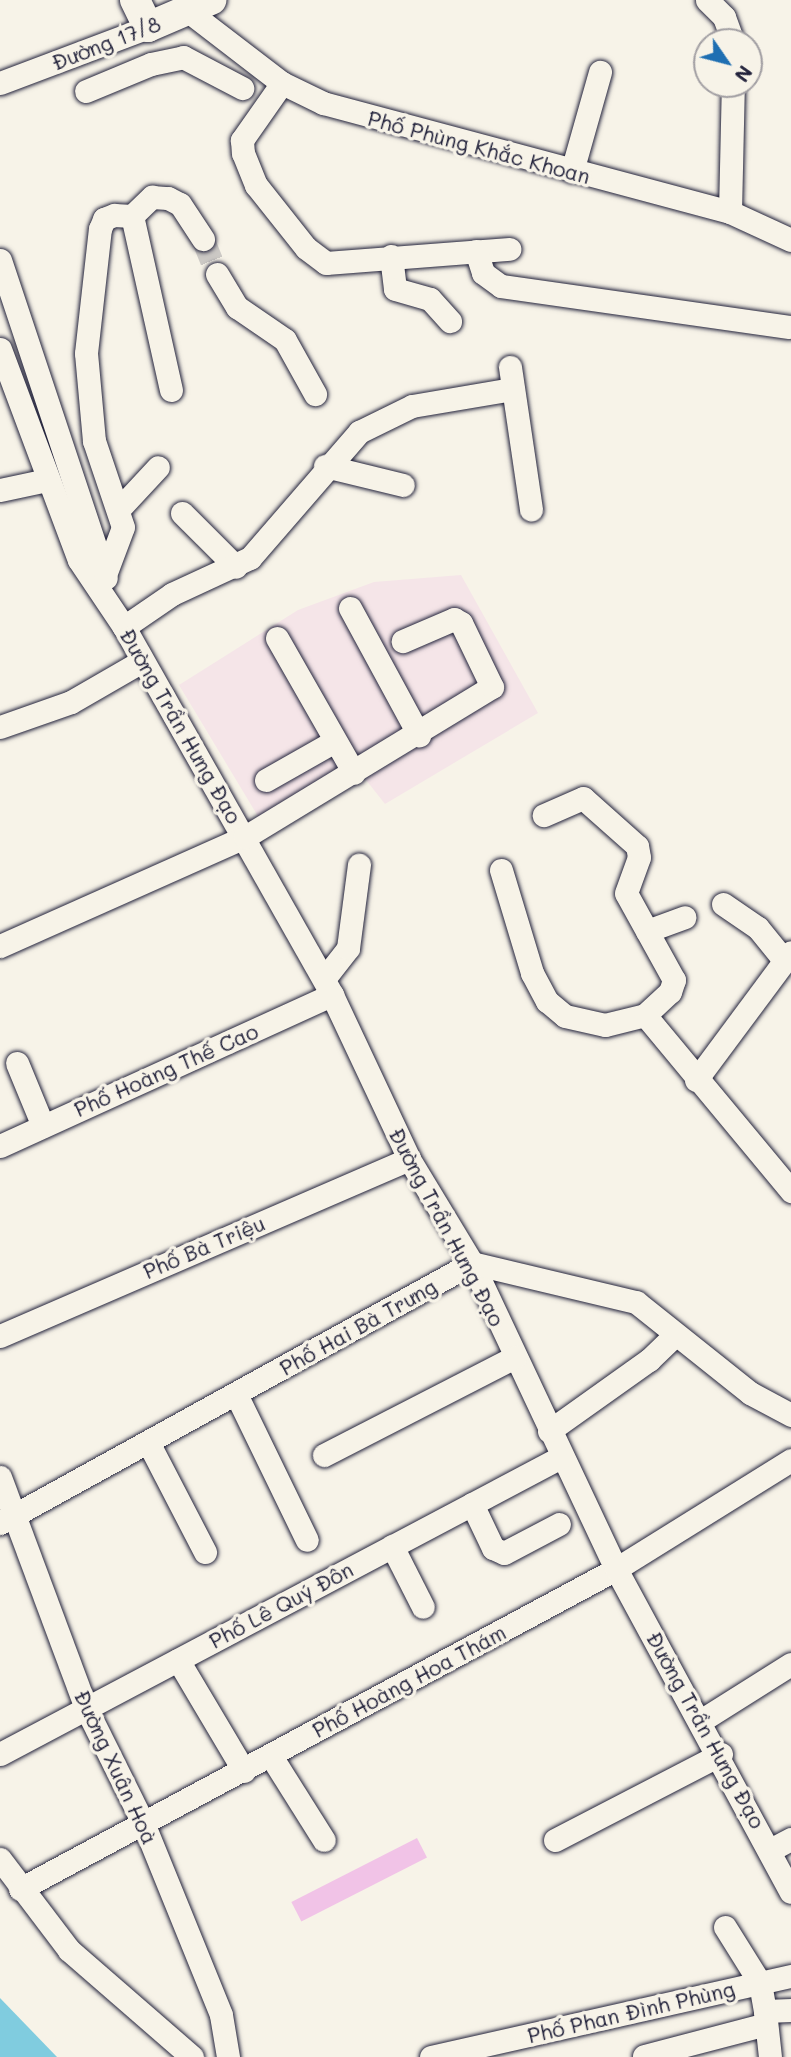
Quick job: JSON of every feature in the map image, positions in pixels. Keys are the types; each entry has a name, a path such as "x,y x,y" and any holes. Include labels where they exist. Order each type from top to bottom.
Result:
{"main road":[{"path":"135,0 148,27"},
{"name":"Đường 17/8","path":"148,27 200,6"}],"street":[{"path":"707,0 724,17 728,28"},
{"name":"Phố Phùng Khắc Khoan","path":"200,6 282,83 345,112 730,212 791,240"},
{"name":"Đường 17/8","path":"0,83 120,40 148,27"},
{"path":"120,40 131,72"},
{"path":"86,91 131,72 183,57 242,88"},
{"path":"572,171 600,72"},
{"path":"282,83 242,140 256,186 306,248 326,263 509,249"},
{"path":"730,212 733,98"},
{"path":"105,575 120,544 119,509 94,441 86,354 100,229 104,219 132,216 152,197 168,198 180,204 202,239"},
{"path":"132,216 171,390"},
{"path":"476,251 483,273 501,286 789,327"},
{"path":"391,256 395,289 430,299 450,321"},
{"name":"Đường Trần Hưng Đạo","path":"0,260 105,575 111,605"},
{"path":"217,274 236,307 285,340 315,394"},
{"name":"Đường Trần Hưng Đạo","path":"0,349 79,560 124,627 328,987 409,1159 472,1263 548,1431 616,1569 721,1754 782,1844 791,1892"},
{"path":"124,627 172,594 236,567 266,542 325,466 359,432 387,415 511,378 531,509"},
{"path":"325,466 403,485"},
{"path":"119,509 158,467"},
{"path":"0,490 47,480"},
{"path":"182,513 236,567"},
{"path":"350,608 419,735"},
{"path":"0,946 245,837 487,695 490,675 454,619 403,641"},
{"path":"277,638 354,773"},
{"path":"0,727 62,706 142,661"},
{"path":"265,780 335,741"},
{"path":"501,870 532,973 547,1001 583,1024 605,1025 645,1015 670,992 674,980 626,893 625,883 639,857 637,846 583,798 544,815"},
{"path":"328,987 348,948 359,865"},
{"path":"696,1080 787,955 758,928 723,904"},
{"path":"647,931 685,917"},
{"name":"Phố Hoàng Thế Cao","path":"0,1146 328,987"},
{"path":"645,1015 696,1080 791,1191"},
{"path":"17,1063 43,1126"},
{"name":"Phố Bà Triệu","path":"0,1336 409,1159"},
{"path":"472,1263 619,1294 750,1393 791,1415"},
{"name":"Phố Hai Bà Trưng","path":"7,1520 472,1263"},
{"path":"548,1431 649,1360 675,1335"},
{"path":"324,1455 515,1357"},
{"path":"236,1394 307,1540"},
{"path":"148,1443 205,1552"},
{"name":"Phố Lê Quý Đôn","path":"0,1754 561,1457"},
{"name":"Phố Hoàng Hoa Thám","path":"20,1889 144,1825 616,1569 791,1460"},
{"name":"Đường Xuân Hoà","path":"0,1477 7,1520 86,1708 144,1825 221,2015 229,2057"},
{"path":"472,1504 493,1548 504,1553 559,1524"},
{"path":"392,1546 424,1607"},
{"path":"178,1660 244,1771"},
{"path":"702,1720 791,1664"},
{"path":"555,1840 721,1754"},
{"path":"271,1756 324,1840"},
{"path":"0,1859 20,1889 69,1950 192,2057"},
{"path":"725,1927 760,1983 770,2057"},
{"name":"Phố Phan Đình Phùng","path":"431,2057 791,1976"},
{"path":"644,2056 791,2010"}],"shaded area":[{"path":"461,575 538,713 385,804 355,766 259,818 179,685 298,610 374,582"}],"water":[{"path":"0,1998 57,2057 0,2057"}],"building":[{"path":"417,1838 427,1858 301,1922 291,1902"}],"tunnel":[{"path":"203,239 217,274"}]}
